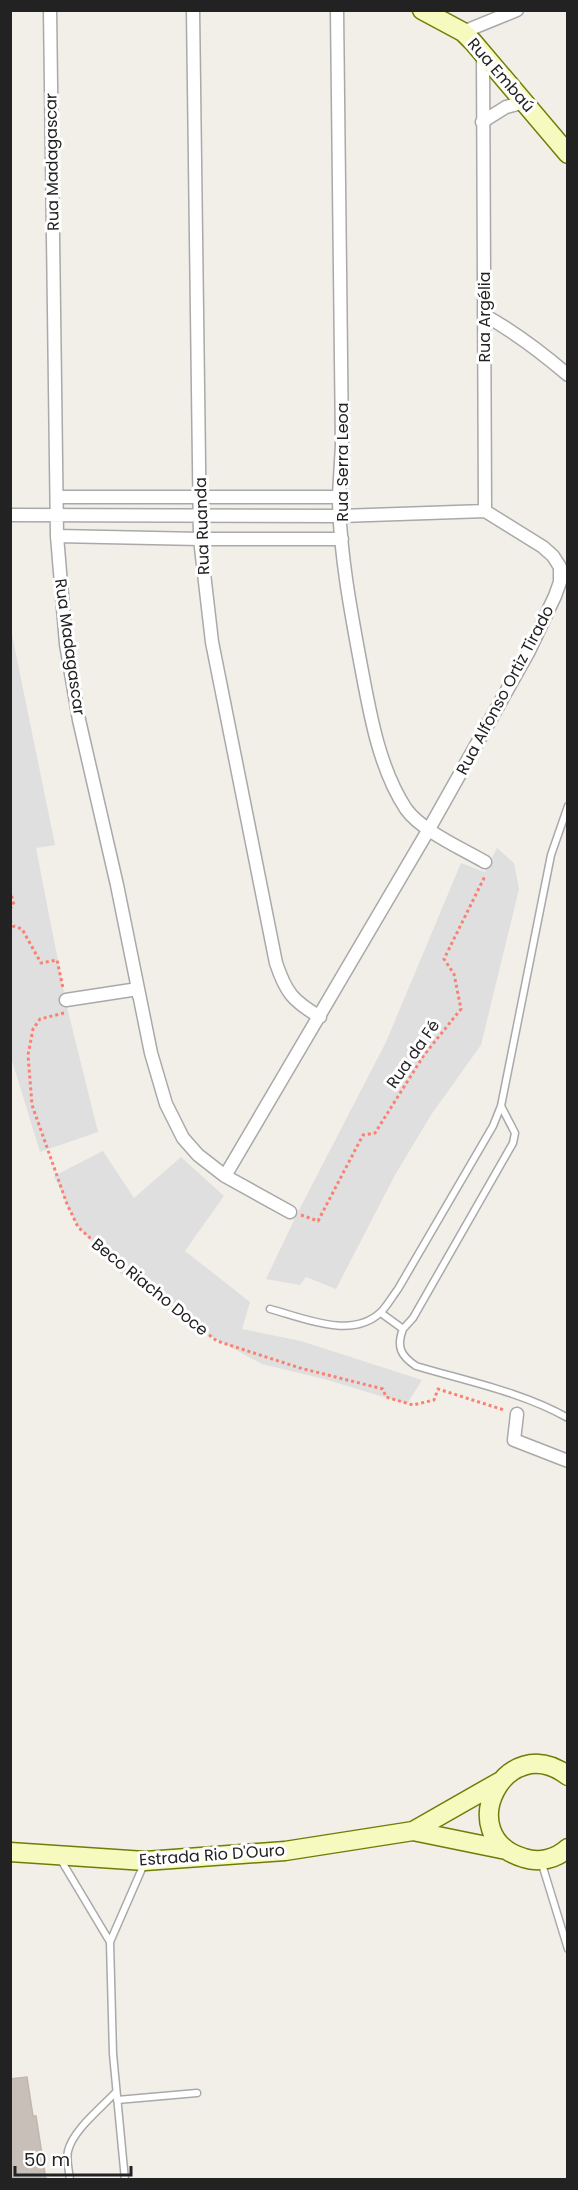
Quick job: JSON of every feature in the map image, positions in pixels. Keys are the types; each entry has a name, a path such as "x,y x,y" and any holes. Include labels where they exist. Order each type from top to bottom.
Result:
{"street":[{"name":"Rua Madagascar","path":"50,10 57,536 66,644 79,720 117,885 158,1083 176,1125 198,1155 225,1176 290,1212"},
{"name":"Rua Ruanda","path":"193,10 200,539 212,642 276,963 289,994 300,1005 320,1017"},
{"name":"Rua Serra Leoa","path":"337,10 342,434 339,497 354,629 371,714 390,780 407,810 419,823 485,861"},
{"name":"Rua Embaú","path":"422,10 463,32 483,52 567,154"},
{"path":"463,32 517,10"},
{"name":"Rua Argélia","path":"483,52 485,511"},
{"path":"482,122 506,106 525,102"},
{"path":"484,315 508,328 567,375"},
{"path":"57,497 339,497"},
{"path":"10,515 58,513 341,516 485,511"},
{"name":"Rua Alfonso Ortiz Tirado","path":"225,1176 429,829 529,651 555,597 560,582 560,567 553,556 543,547 485,511"},
{"path":"57,536 342,539"},
{"path":"66,1000 138,993"},
{"path":"517,1414 514,1440 567,1461"},
{"name":"Estrada Rio D'Ouro","path":"412,1831 499,1782 519,1767 531,1764 550,1767 567,1775"},
{"path":"499,1782 489,1805 488,1817 491,1830 506,1850"},
{"name":"Estrada Rio D'Ouro","path":"10,1852 145,1861 285,1851 412,1831 506,1850 517,1856 541,1860"},
{"path":"541,1860 553,1857 567,1848"}],"lane":[{"path":"270,1309 348,1327 381,1313 398,1289 493,1126 501,1106 551,855 567,806"},
{"path":"501,1106 515,1133 513,1143 412,1318 403,1329 399,1341 401,1353 405,1359 416,1366 504,1392 555,1410 567,1418"},
{"path":"381,1313 403,1329"},
{"path":"60,1857 110,1942"},
{"path":"541,1860 567,1949"},
{"path":"125,2180 116,2092 110,1942 145,1861"},
{"path":"70,2180 68,2153 70,2144 76,2134 116,2092"},
{"path":"117,2100 197,2093"}],"path":[{"name":"Rua da Fé","path":"290,1212 318,1221 363,1135 375,1133 424,1055 460,1009 454,974 444,959 485,879 485,861"},
{"path":"10,890 14,905 10,908"},
{"path":"10,920 13,926 22,929 41,963 57,960 66,1000"},
{"name":"Beco Riacho Doce","path":"66,1000 63,1014 40,1019 33,1029 28,1055 32,1105 67,1204 78,1227 132,1276 217,1341 300,1368 383,1389 386,1397 413,1405 434,1400 438,1389 517,1414"}],"shaded area":[{"path":"10,625 55,845 36,848 67,1007 98,1132 40,1152 10,1054"},
{"path":"497,848 514,863 519,889 481,1045 431,1115 395,1175 336,1289 306,1277 300,1285 266,1279 386,1042 461,863 485,872"},
{"path":"103,1151 134,1198 181,1157 224,1196 185,1251 250,1302 242,1329 301,1341 422,1380 407,1404 324,1379 262,1364 186,1323 123,1276 77,1225 54,1176"}],"building":[{"path":"27,2077 46,2180 10,2180 10,2079"}]}
